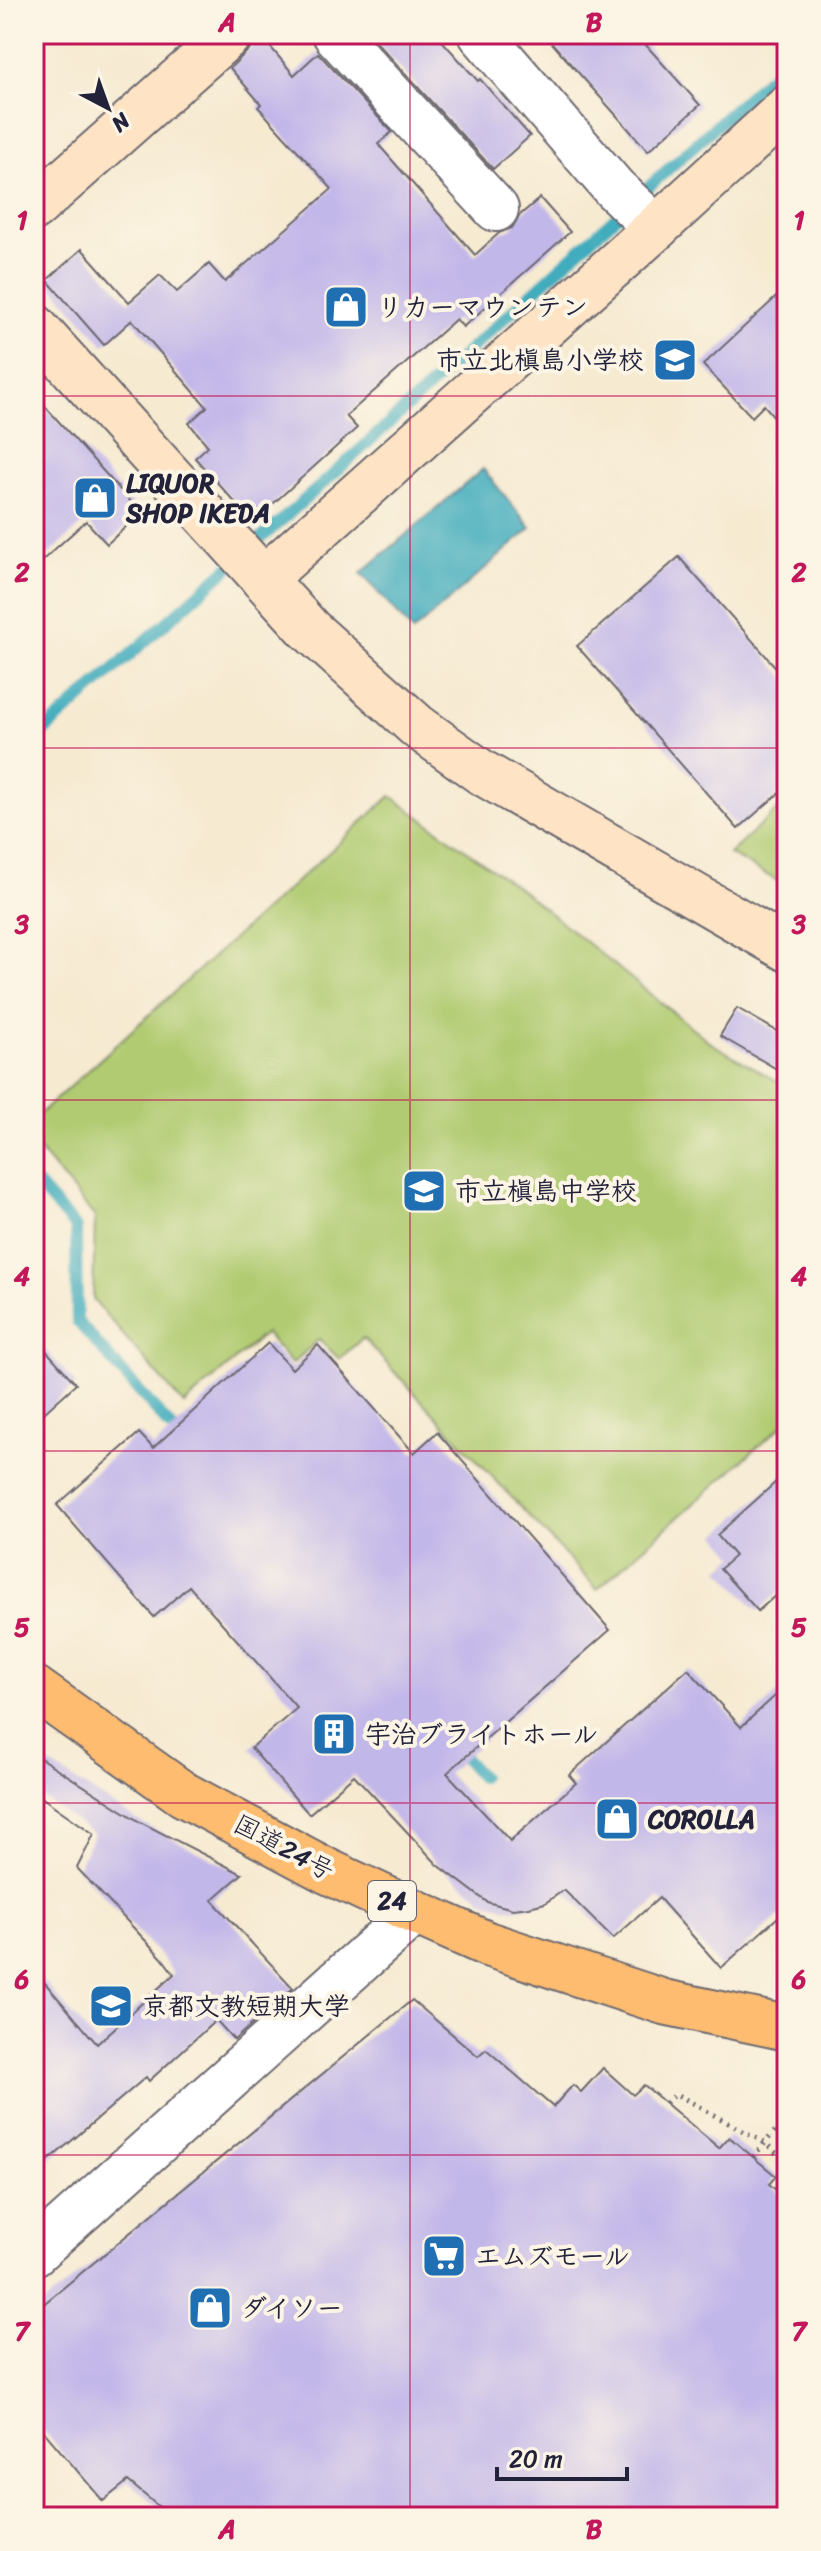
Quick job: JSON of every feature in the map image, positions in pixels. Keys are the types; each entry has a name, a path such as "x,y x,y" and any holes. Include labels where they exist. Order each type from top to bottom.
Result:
{"highway":[{"name":"国道24号","path":"34,1688 183,1794 327,1871 415,1912 487,1944 664,2002 787,2028"}],"street":[{"path":"34,208 230,34"},
{"path":"335,34 496,209"},
{"path":"481,34 614,188 651,223"},
{"path":"262,577 651,223 787,108"},
{"path":"34,326 309,629 418,727 481,772 787,949"},
{"path":"34,2253 415,1912"}],"path":[{"path":"666,2103 676,2094 765,2143 787,2163"},
{"path":"753,2157 787,2117"}],"green space":[{"path":"391,796 524,892 711,1043 787,1087 787,1421 597,1589 363,1338 339,1359 319,1339 292,1364 265,1333 184,1405 93,1300 95,1217 34,1144 34,1119"},
{"path":"787,801 787,886 729,854"}],"water":[{"path":"483,469 531,528 413,632 361,573"}],"building":[{"path":"369,34 436,34 530,136 493,169"},
{"path":"544,34 636,34 700,105 648,151"},
{"path":"262,37 294,75 318,53 392,132 378,144 475,255 499,233 512,228 520,215 540,198 570,232 463,327 456,319 346,416 357,428 265,511 241,509 195,458 208,446 189,423 207,407 132,320 104,345 47,280 82,249 129,302 160,275 177,292 209,264 225,282 332,189 258,107 261,104 230,68"},
{"path":"787,287 787,432 764,405 752,417 703,365"},
{"name":"LIQUOR SHOP IKEDA","path":"34,394 141,513 107,544 86,521 34,568"},
{"path":"679,557 787,680 787,786 738,829 577,646"},
{"path":"737,1008 787,1037 787,1075 720,1036"},
{"path":"34,1337 76,1384 34,1422"},
{"path":"268,1343 292,1369 318,1345 414,1453 437,1432 610,1630 447,1773 510,1841 576,1783 569,1775 688,1669 741,1727 787,1685 787,1909 721,1968 659,1898 613,1939 564,1890 545,1903 529,1907 513,1909 487,1902 438,1865 354,1775 309,1814 251,1748 297,1708 189,1586 154,1617 57,1505 139,1433 153,1448"},
{"path":"787,1472 787,1585 758,1611 720,1569 735,1556 717,1535"},
{"path":"34,1754 140,1822 242,1874 212,1900 293,1988 234,2040 216,2020 149,2081 146,2077 34,2173 34,1970 97,2044 174,1974 77,1868 94,1834 34,1792"},
{"name":"エムズモール","path":"412,2000 478,2056 486,2049 553,2107 573,2085 581,2092 603,2068 633,2095 644,2085 719,2148 729,2137 776,2176 769,2184 787,2200 787,2517 171,2517 128,2481 103,2501 34,2420 34,2312"}],"waterway":[{"path":"34,740 328,479 787,61"},
{"path":"34,1181 76,1228 77,1321 182,1440"},
{"path":"454,1747 481,1777"}],"place":[{"name":"リカーマウンテン","path":"346,307"},
{"name":"市立北槇島小学校","path":"675,360"},
{"name":"LIQUOR SHOP IKEDA","path":"95,498"},
{"name":"市立槇島中学校","path":"424,1191"},
{"name":"宇治ブライトホール","path":"334,1734"},
{"name":"COROLLA","path":"617,1819"},
{"name":"京都文教短期大学","path":"111,2006"},
{"name":"エムズモール","path":"444,2256"},
{"name":"ダイソー","path":"210,2308"}]}
